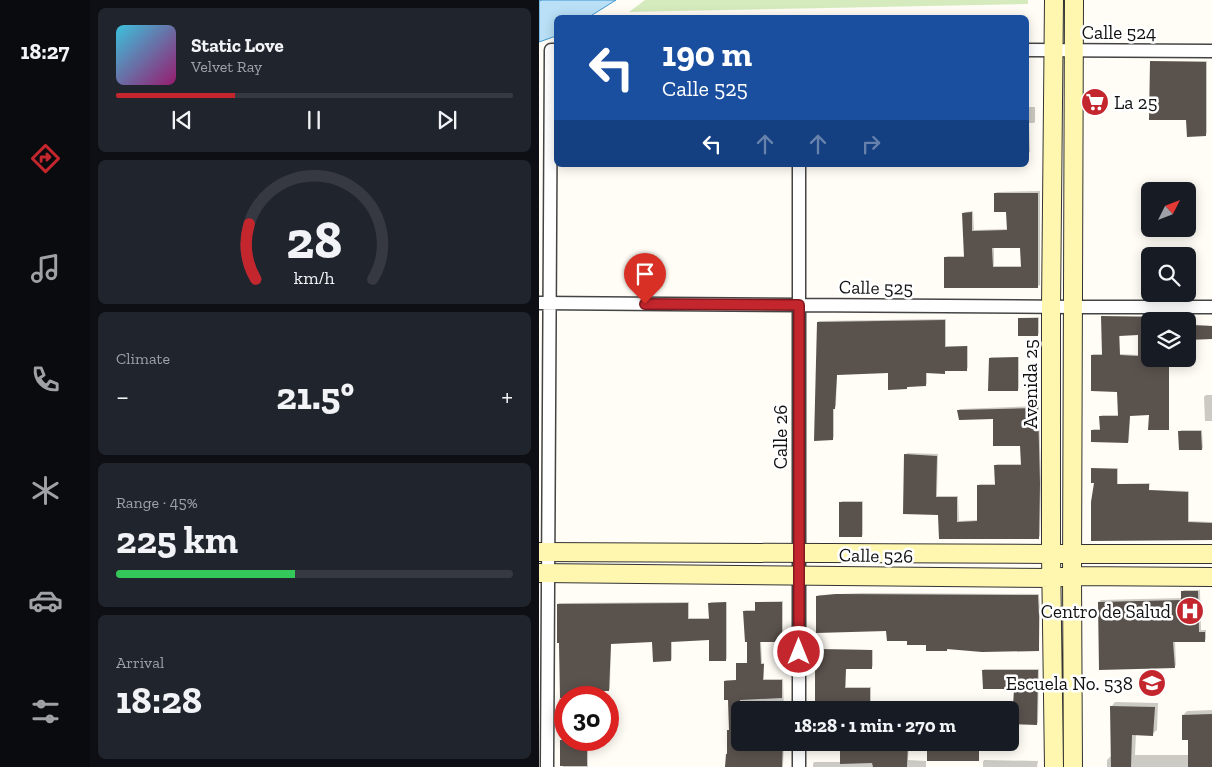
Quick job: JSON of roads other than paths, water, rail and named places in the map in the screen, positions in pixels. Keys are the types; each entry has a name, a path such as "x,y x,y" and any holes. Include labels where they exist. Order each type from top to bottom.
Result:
{"main road":[{"name":"Avenida 25","path":"1054,0 1051,307 1051,554 1054,767"},
{"path":"1073,767 1074,0"},
{"name":"Calle 526","path":"544,552 1212,554"},
{"name":"Calle 526","path":"544,573 1052,578 1072,576 1212,577"}],"street":[{"path":"547,767 544,573 544,303 554,50"},
{"name":"Calle 524","path":"1029,50 1212,50"},
{"name":"Calle 26","path":"799,167 799,701"},
{"name":"Calle 525","path":"544,303 1212,307"},
{"path":"799,751 799,767"}],"water":[{"path":"616,0 592,15 554,15 554,37 539,42 539,1"}],"place":[{"name":"La 25","path":"1095,102"},
{"name":"Centro de Salud","path":"1190,611"},
{"name":"Escuela No. 538","path":"1152,683"}]}
